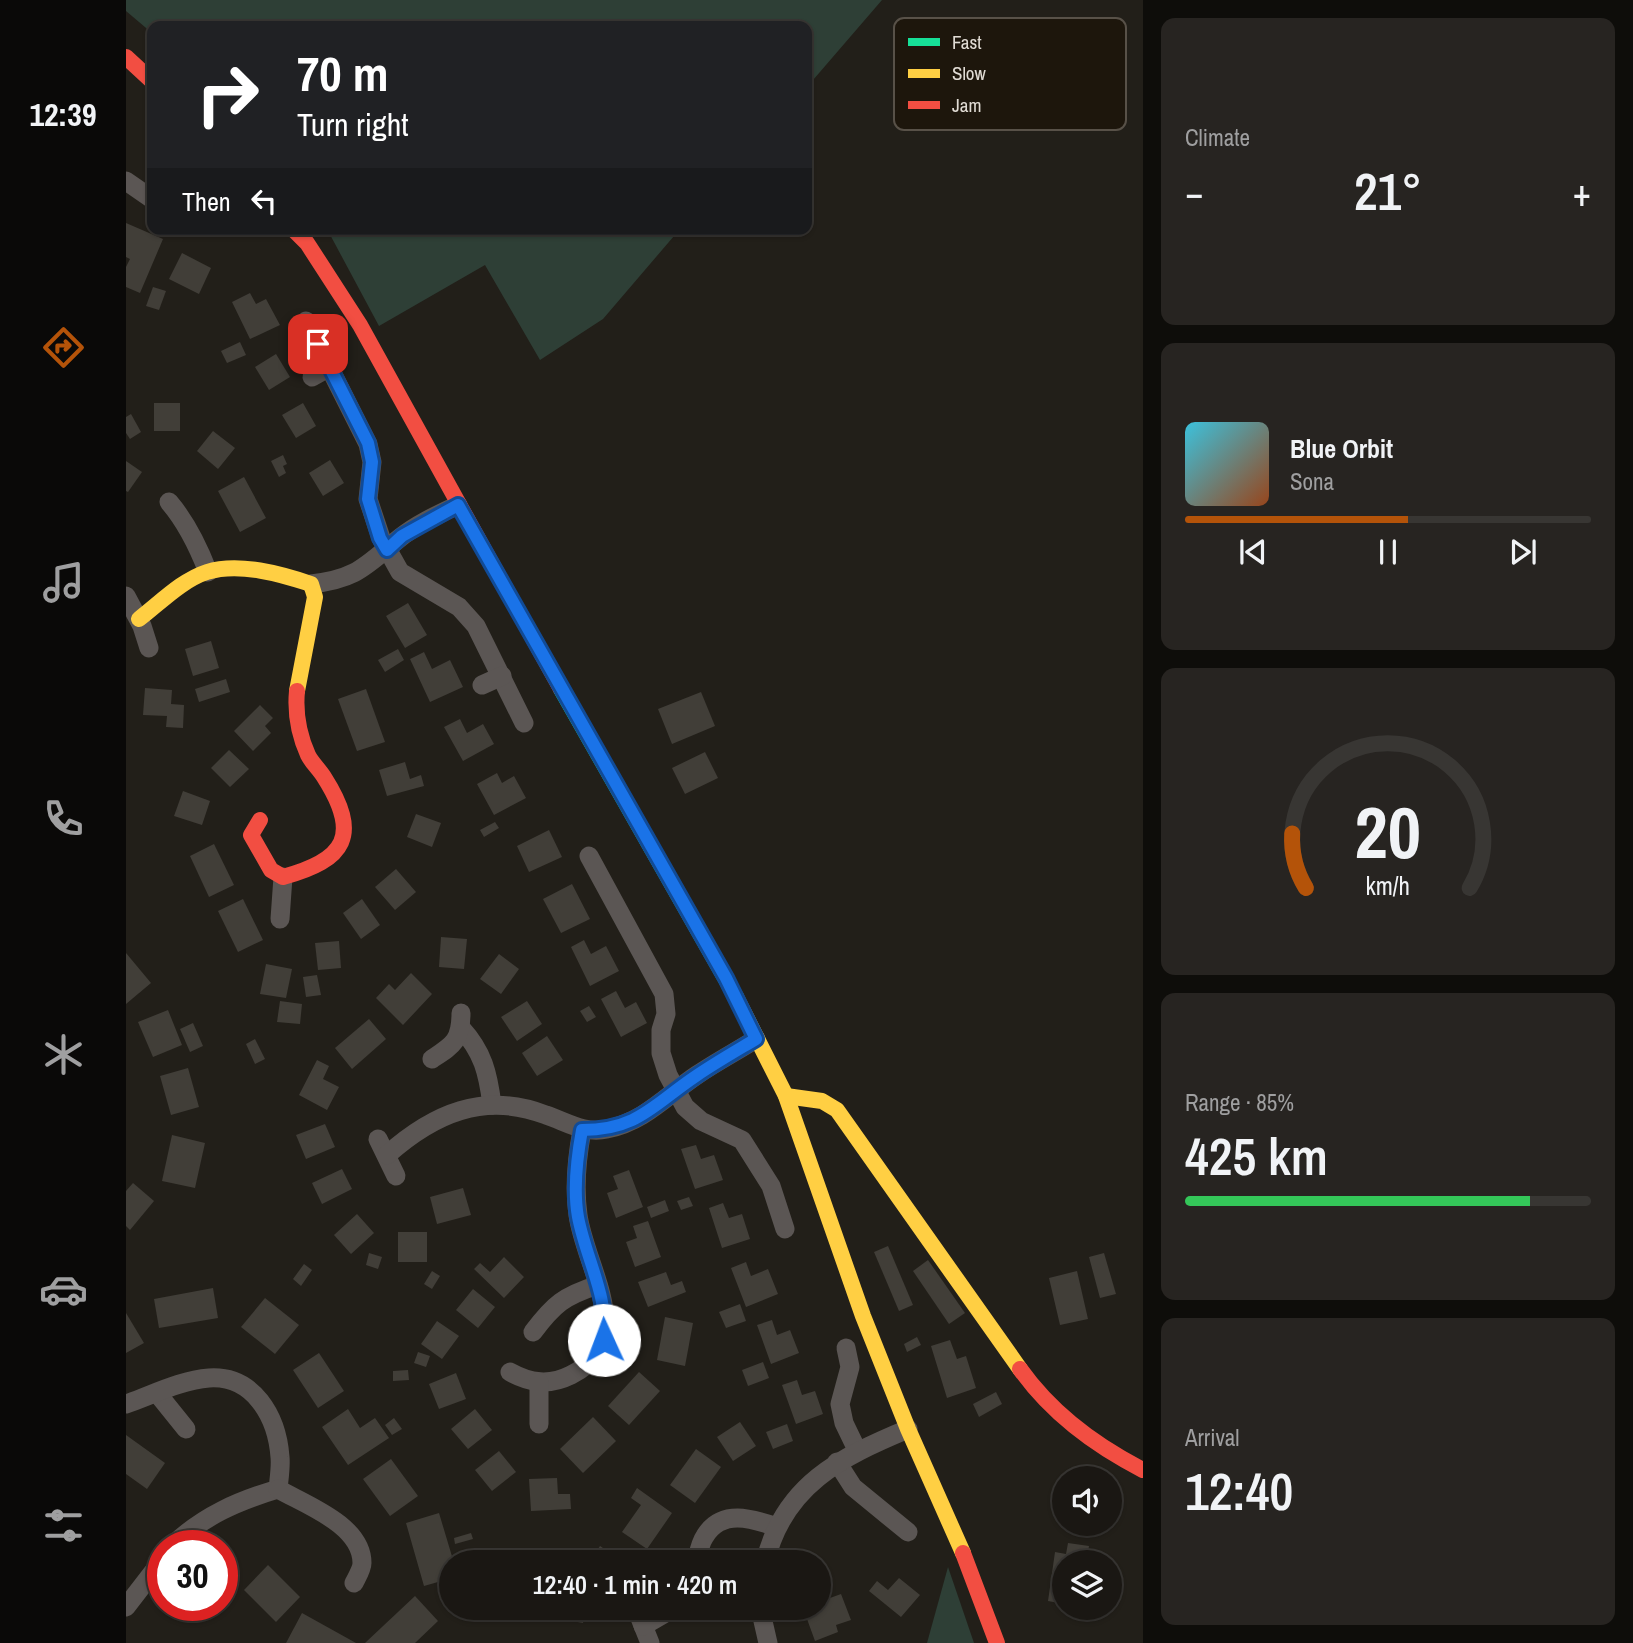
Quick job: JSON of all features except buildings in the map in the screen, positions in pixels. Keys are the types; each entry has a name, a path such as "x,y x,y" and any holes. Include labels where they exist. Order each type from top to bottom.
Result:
{"street":[{"path":"126,57 147,76"},
{"path":"126,181 147,196"},
{"path":"299,235 307,243 360,325 458,505 726,978 786,1096 863,1316 908,1429 972,1573 996,1643"},
{"path":"306,321 368,443 372,462 368,499 380,538 400,572 459,607 475,626 524,723"},
{"path":"312,377 330,367"},
{"path":"168,503 182,517 197,543 208,572"},
{"path":"139,619 208,572 223,570 289,576 311,584 330,582 356,573 375,562 402,536 458,505"},
{"path":"260,820 251,835 271,870 283,877 317,866 335,856 345,840 344,821 336,797 310,758 297,711 298,674 315,597 311,584"},
{"path":"126,596 139,619 149,648"},
{"path":"482,685 502,676"},
{"path":"589,856 610,912 664,994 666,1014 661,1030 661,1053 676,1090 685,1107 701,1121 742,1140 767,1178 785,1229"},
{"path":"280,919 283,877"},
{"path":"432,1059 454,1044 461,1021 485,1065 492,1105"},
{"path":"396,1176 382,1147 451,1113 502,1104 545,1114 582,1130 604,1130 628,1123 657,1107 676,1090 756,1039"},
{"path":"786,1096 822,1101 837,1110 1037,1393 1055,1412 1101,1448 1143,1470"},
{"path":"510,1372 523,1379 553,1382 573,1374 591,1361 604,1340 606,1320 578,1217 576,1191 582,1130"},
{"path":"747,1185 767,1178"},
{"path":"543,1328 568,1295 598,1285"},
{"path":"846,1349 850,1367 840,1404 844,1423 858,1450"},
{"path":"126,1404 207,1378 226,1378 245,1385 260,1400 275,1429 280,1457 278,1489"},
{"path":"539,1382 539,1424"},
{"path":"157,1393 186,1429"},
{"path":"768,1550 771,1538 787,1510 808,1484 858,1450 908,1429"},
{"path":"837,1462 853,1487 908,1532"},
{"path":"191,1530 220,1510 244,1499 278,1489 346,1528 359,1547 363,1565 354,1583"},
{"path":"700,1550 705,1535 716,1524 735,1517 777,1527"},
{"path":"126,1608 147,1580"},
{"path":"763,1620 768,1643"}],"green space":[{"path":"126,0 882,0 812,81 812,21 147,21 147,29 126,11"},
{"path":"330,235 675,235 603,319 540,360 485,265 379,326"},
{"path":"948,1567 974,1643 927,1643"}],"traffic: fast":[{"path":"561,689 736,997"}],"traffic: slow":[{"path":"139,619 189,580 219,569 260,571 311,584 315,597 297,691"},
{"path":"736,997 786,1096 863,1316 908,1429 963,1553"},
{"path":"786,1096 822,1101 837,1110 1020,1369"}],"traffic: jam":[{"path":"126,57 147,76"},
{"path":"299,235 307,243 360,325 561,689"},
{"path":"260,820 251,835 271,870 283,877 321,862 333,853 341,842 344,830 342,815 335,797 305,747 297,715 297,691"},
{"path":"1020,1369 1046,1400 1075,1427 1143,1470"},
{"path":"963,1553 997,1643"}],"route":[{"path":"318,344 368,443 372,462 368,499 380,538 387,550 402,536 458,505 726,978 756,1039 698,1074 657,1107 628,1123 604,1130 582,1130 576,1191 578,1217 606,1320 604,1340"}]}
